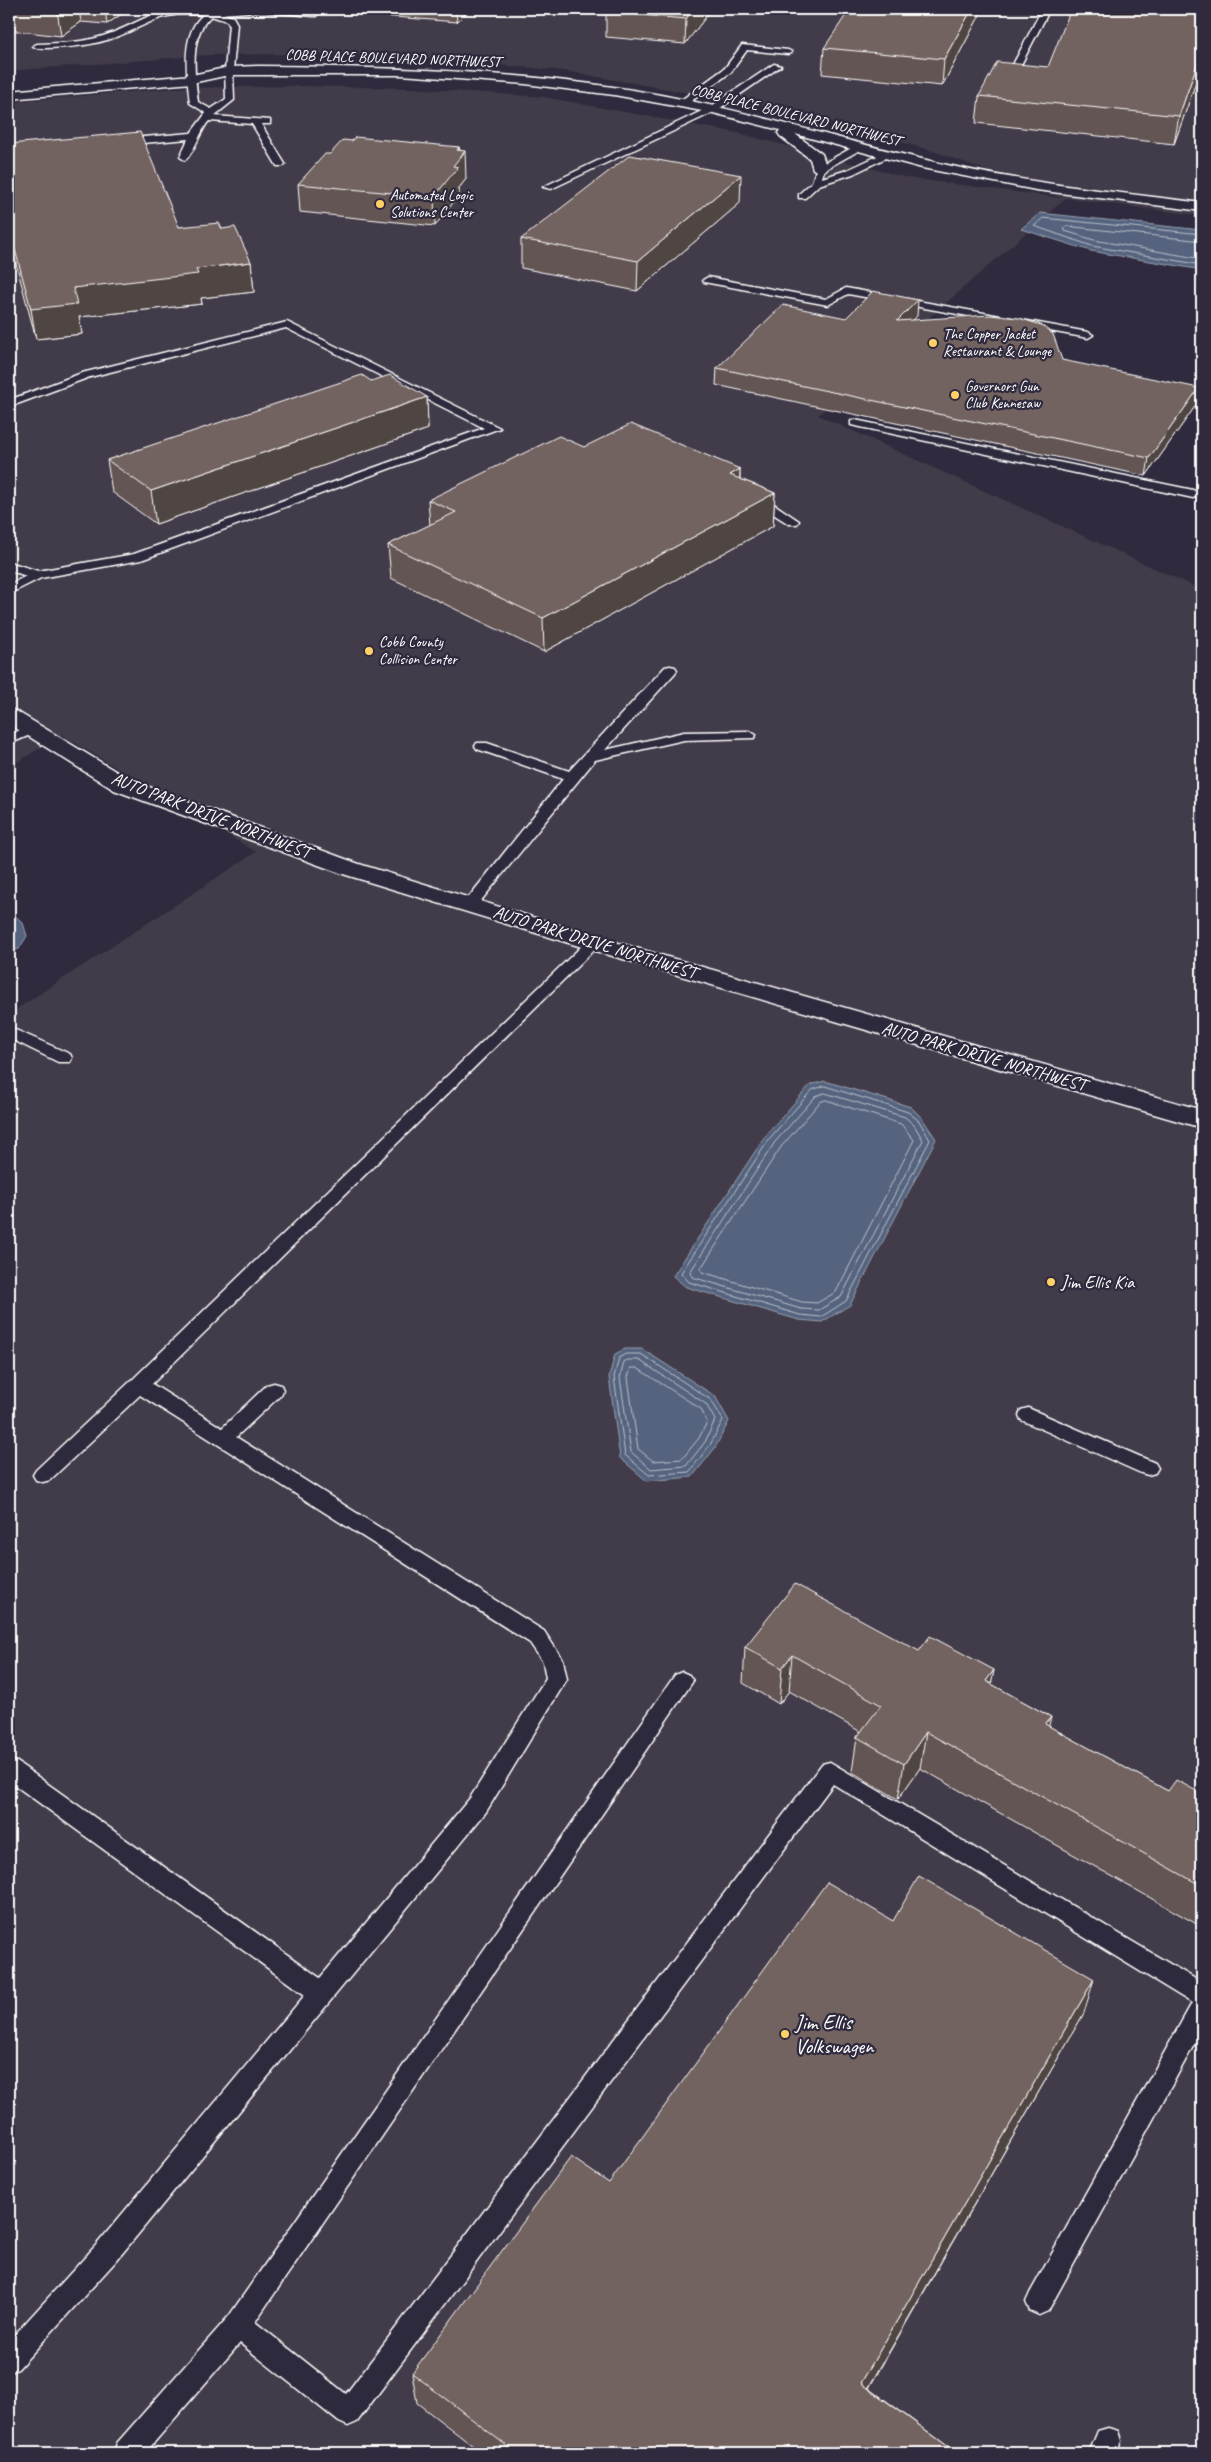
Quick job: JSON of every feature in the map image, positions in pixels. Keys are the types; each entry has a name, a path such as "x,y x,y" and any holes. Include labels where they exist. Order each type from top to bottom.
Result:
{"street":[{"name":"COBB PLACE BOULEVARD NORTHWEST","path":"172,66 191,72"},
{"name":"COBB PLACE BOULEVARD NORTHWEST","path":"9,95 191,72 345,69 525,80 713,109 767,122 887,156 1036,186 1202,206"},
{"path":"767,122 817,157 818,176"},
{"name":"AUTO PARK DRIVE NORTHWEST","path":"9,715 122,784 351,869 593,943 1202,1119"}],"lane":[{"path":"37,46 88,42 106,38 158,13 174,10 246,9 313,14"},
{"path":"1010,80 1046,9"},
{"path":"185,157 192,136 208,115 230,100 229,71 237,23 210,11"},
{"path":"210,11 201,18 197,26 191,72 194,103 208,115 267,122"},
{"path":"682,103 736,72 745,47 788,52"},
{"path":"548,187 713,109 762,78 777,66"},
{"path":"736,72 762,78"},
{"path":"255,122 280,164"},
{"path":"132,142 192,136"},
{"path":"802,196 818,176 857,148"},
{"path":"818,176 850,172 887,156"},
{"path":"708,280 828,302 846,291 1088,335"},
{"path":"9,404 86,375 287,325 494,428 137,557 37,576 9,590"},
{"path":"855,423 1193,494"},
{"path":"743,490 793,521"},
{"path":"9,566 37,576"},
{"path":"470,905 572,777 670,670"},
{"path":"9,740 32,729"},
{"path":"590,757 684,736 749,735"},
{"path":"482,746 572,777"},
{"path":"43,1475 139,1386 593,943"},
{"path":"9,1032 64,1058"},
{"path":"9,2360 107,2252 478,1805 557,1679 553,1660 537,1637 139,1386"},
{"path":"223,1438 274,1390"},
{"path":"1028,1415 1148,1468"},
{"path":"127,2453 238,2325 682,1681"},
{"path":"9,1769 321,1993"},
{"path":"238,2325 348,2413 830,1771 1202,1996"},
{"path":"1039,2302 1202,2007"}],"shaded area":[{"path":"9,9 1202,9 1202,216 1066,198 818,415 1202,590 1202,2453 9,2453 9,1014 256,852 62,735 9,767 9,102 174,88 299,86 412,88 544,97 738,133 908,178 1063,198 933,151 791,111 564,71 415,57 296,54 209,55 9,71"}],"water":[{"path":"1040,213 1202,230 1202,270 1091,251 1021,229"},
{"path":"9,910 23,923 27,936 19,949 9,952"},
{"path":"825,1081 911,1107 922,1118 936,1139 850,1305 822,1322 799,1320 686,1287 673,1276 766,1135 810,1085"},
{"path":"625,1349 642,1349 715,1396 729,1421 715,1448 692,1477 647,1481 620,1458 609,1377 615,1354"}],"building":[{"path":"608,9 693,9 686,19 606,12"},
{"path":"850,9 972,9 944,59 824,48"},
{"path":"1071,9 1202,9 1202,50 1179,116 979,96 997,62 1048,67"},
{"path":"140,132 179,227 219,223 222,229 235,227 251,262 196,269 198,274 73,288 77,304 31,309 9,227 9,144"},
{"path":"355,137 459,147 457,150 465,151 453,166 458,167 434,197 298,184 325,154 330,154 343,140 352,141"},
{"path":"630,155 741,175 638,261 521,239"},
{"name":"Governors Gun Club Kennesaw","path":"873,291 918,300 897,321 990,315 1019,318 1041,325 1053,334 1062,360 1199,388 1149,458 717,368 783,305 846,318"},
{"path":"362,375 371,381 390,375 427,397 151,491 107,460"},
{"path":"631,424 740,469 730,475 775,493 543,618 388,545 456,512 428,500 559,436 584,447"},
{"path":"795,1584 919,1651 930,1636 994,1670 986,1681 1051,1717 1045,1724 1168,1791 1176,1780 1202,1794 1202,1886 926,1732 904,1764 857,1737 881,1705 792,1655 782,1668 745,1647"},
{"path":"919,1876 1094,1979 861,2383 957,2453 516,2453 412,2373 571,2157 609,2183 827,1882 893,1921"}],"place":[{"name":"Automated Logic Solutions Center","path":"380,204"},
{"name":"The Copper Jacket Restaurant & Lounge","path":"933,343"},
{"name":"Governors Gun Club Kennesaw","path":"955,395"},
{"name":"Cobb County Collision Center","path":"369,651"},
{"name":"Jim Ellis Kia","path":"1051,1282"},
{"name":"Jim Ellis Volkswagen","path":"785,2034"}]}
